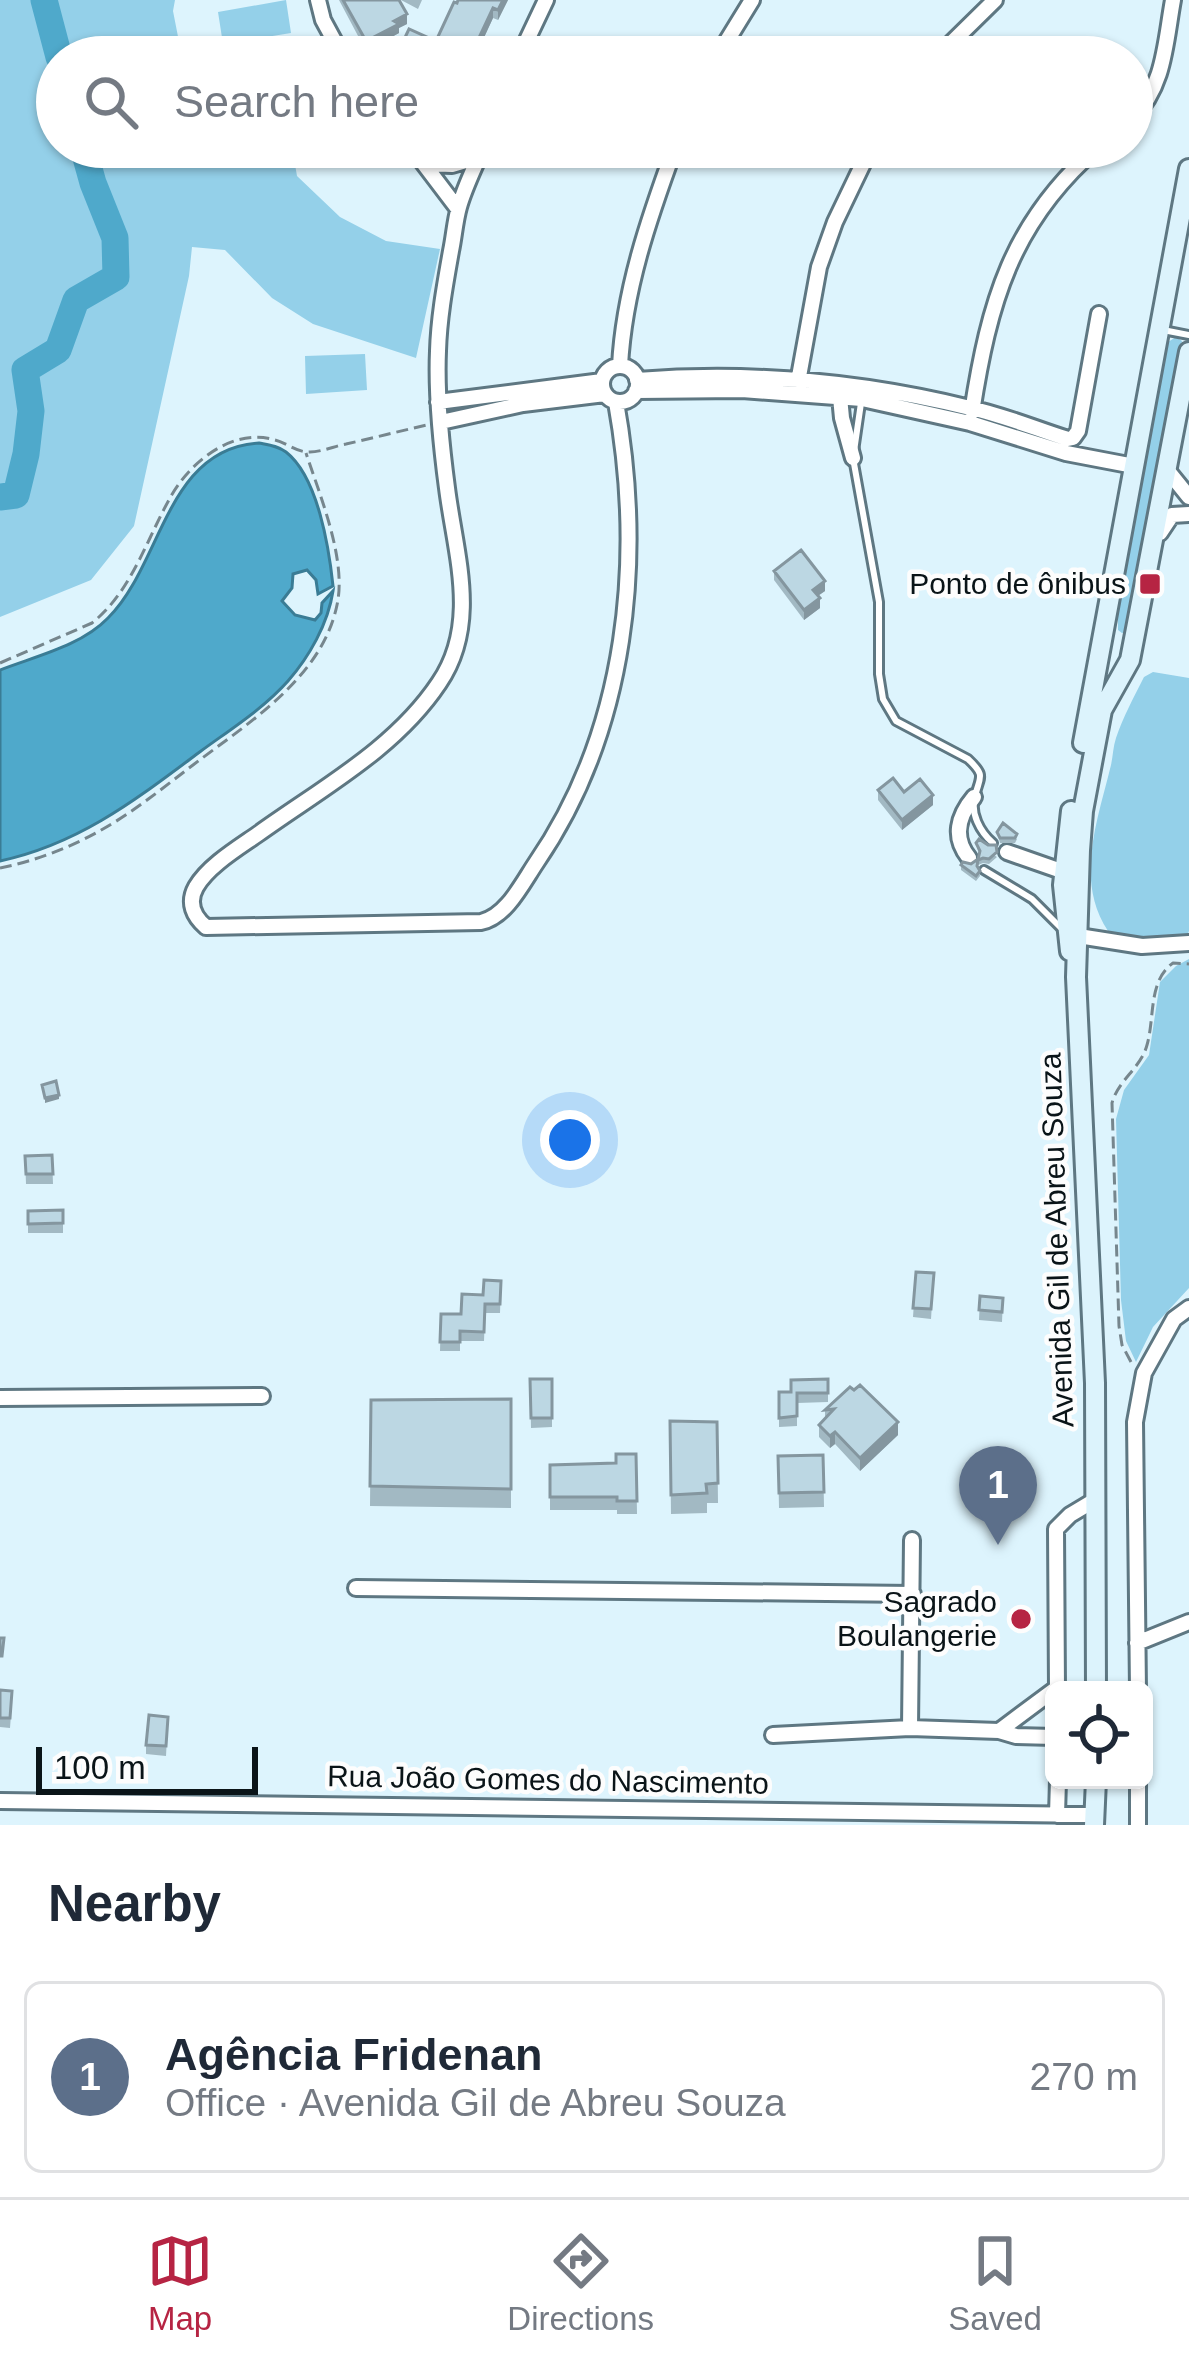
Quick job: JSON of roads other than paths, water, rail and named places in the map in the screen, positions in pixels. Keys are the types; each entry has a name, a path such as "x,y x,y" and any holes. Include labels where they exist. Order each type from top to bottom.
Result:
{"street":[{"path":"318,0 332,36"},
{"path":"529,36 546,0"},
{"path":"730,36 752,0"},
{"path":"959,36 995,0"},
{"path":"1153,93 1173,0"},
{"path":"429,168 458,209"},
{"path":"475,168 458,209 437,352 449,507 462,578 453,659 421,707 374,753 243,844 201,880 192,906 198,921 206,927 481,922 494,918 515,893 555,833 589,761 614,680 625,614 630,521 626,460 607,392 609,369 631,370 637,386"},
{"path":"620,366 632,284 668,168"},
{"path":"797,385 819,267 861,168"},
{"path":"971,416 990,313 1012,256 1043,206 1078,168"},
{"name":"Avenida Gil de Abreu Souza","path":"1096,1681 1095,1383 1073,936 1074,794 1189,169"},
{"path":"637,386 797,385 1073,439 1099,314"},
{"name":"Avenida Gil de Abreu Souza","path":"1071,874 1102,710 1129,665 1135,639 1189,352"},
{"path":"797,385 840,397 971,416 1066,453 1134,466"},
{"path":"438,402 607,392 628,400 637,386"},
{"path":"441,422 607,392"},
{"path":"840,397 854,458"},
{"path":"1168,471 1189,496"},
{"path":"1153,548 1166,520 1178,513 1189,514"},
{"path":"1110,597 1115,640 1135,639"},
{"path":"969,858 958,832 959,820 974,796"},
{"path":"1007,853 1071,874"},
{"path":"1073,936 1142,946 1189,944"},
{"path":"1138,1681 1135,1422 1144,1373 1174,1319 1189,1308"},
{"path":"0,1398 262,1396"},
{"path":"1056,1681 1056,1529 1095,1500"},
{"path":"910,1728 912,1540"},
{"path":"356,1588 914,1594"},
{"path":"1137,1643 1189,1622"},
{"path":"999,1731 1045,1697"},
{"path":"773,1735 910,1728 1045,1737"},
{"path":"1057,1815 1058,1789"},
{"path":"1095,1820 1096,1789"},
{"path":"1138,1789 1138,1825"},
{"name":"Rua João Gomes do Nascimento","path":"0,1801 1057,1815 1095,1820"}],"lane":[{"path":"1161,329 1189,335"},
{"path":"862,399 854,458 879,602 883,699 896,721 977,768 977,822 993,843"},
{"path":"984,870 1031,899 1073,936"}],"waterway":[{"path":"44,0 53,36"},
{"path":"0,497 16,495 26,454 31,411 25,370 58,350 76,300 116,277 115,238 89,168"}],"place":[{"name":"Ponto de ônibus","path":"1150,584"},
{"name":"Agência Fridenan","path":"998,1545"},
{"name":"Sagrado Boulangerie","path":"1021,1619"}]}
